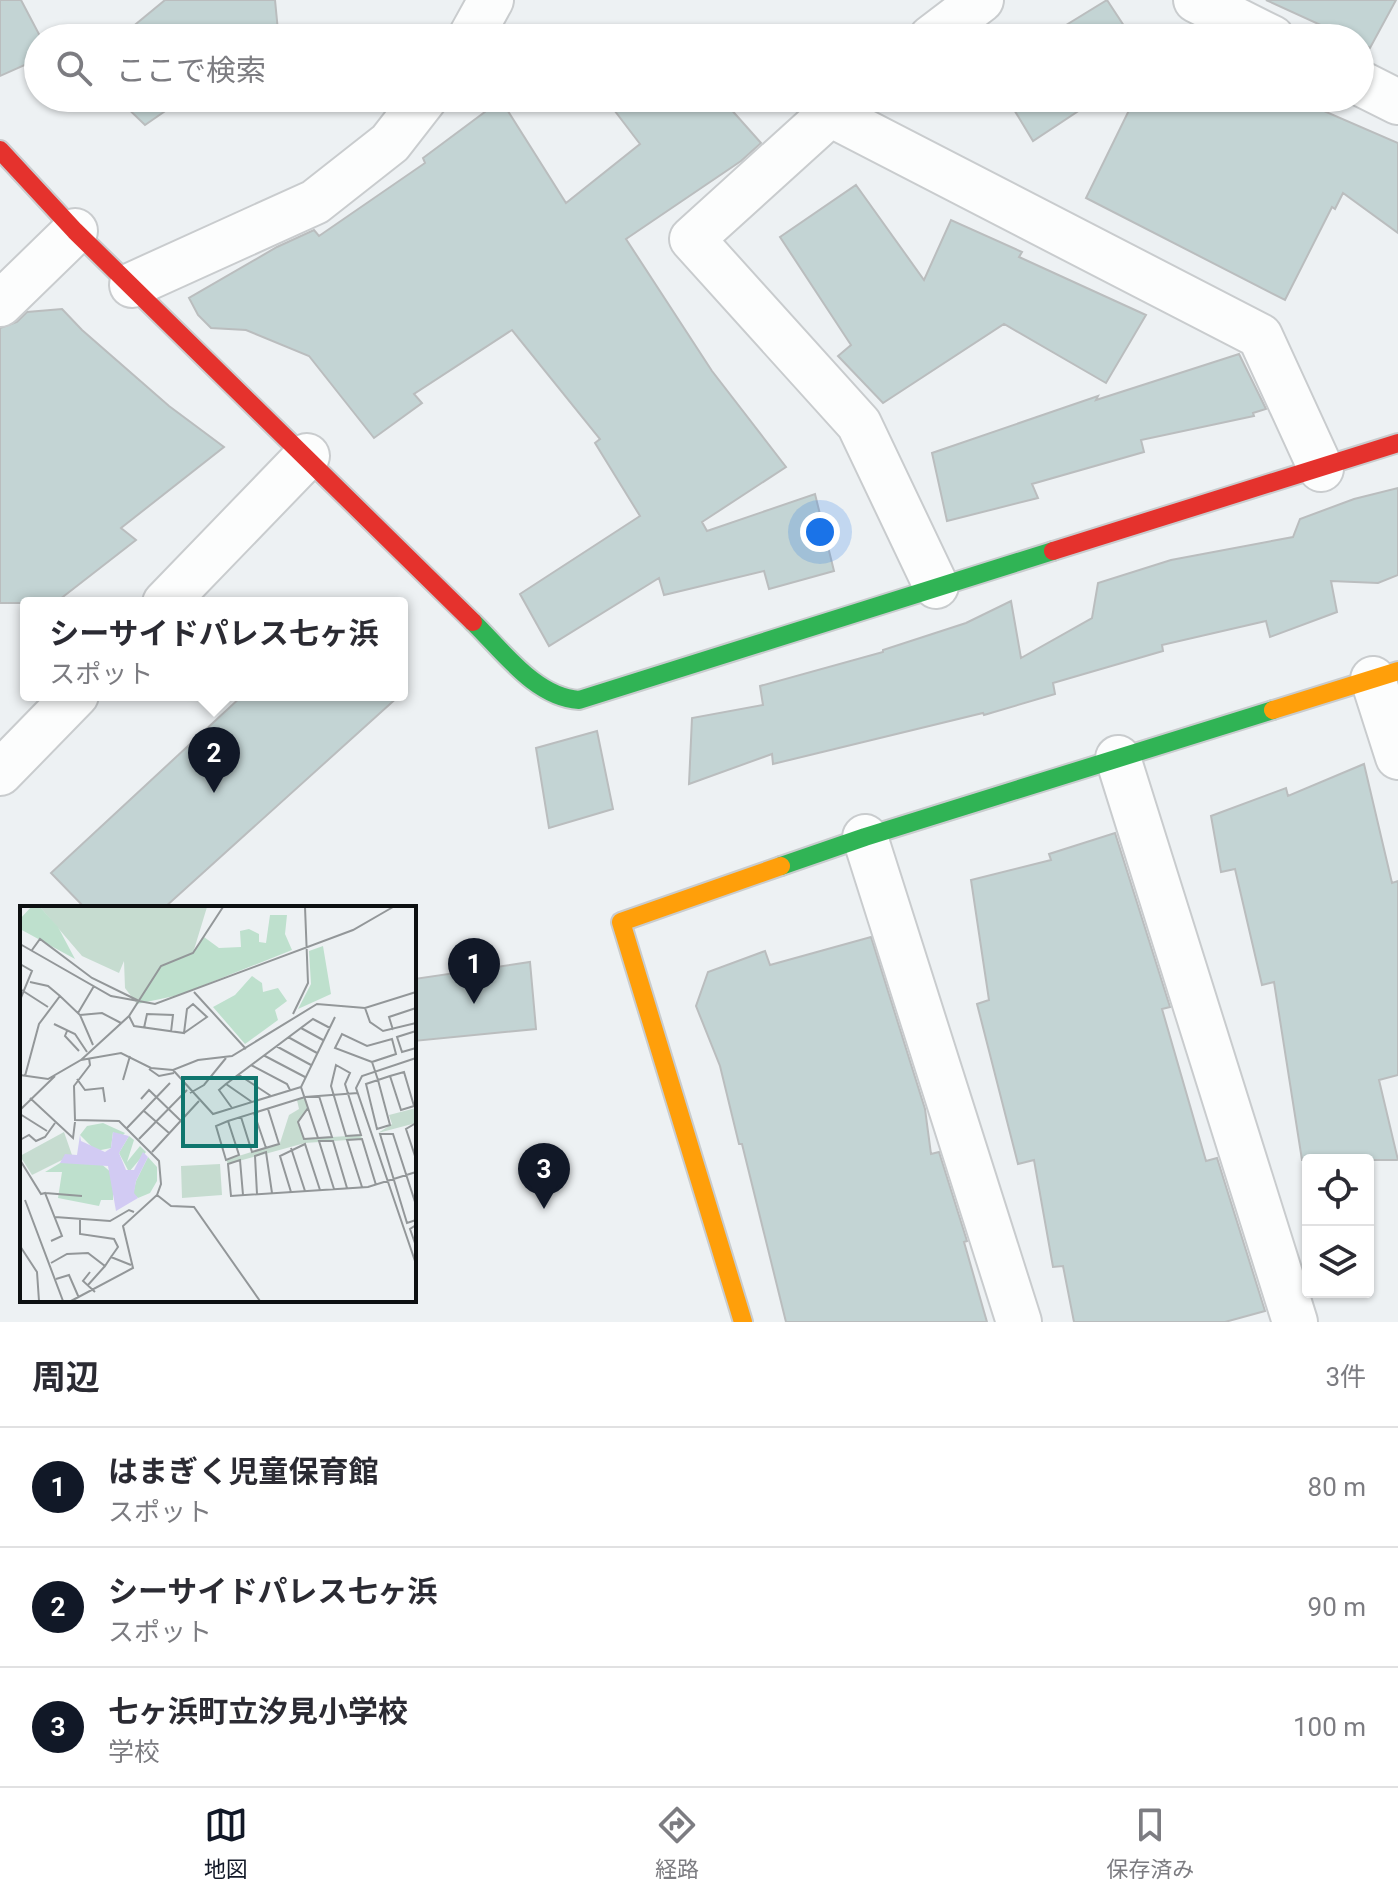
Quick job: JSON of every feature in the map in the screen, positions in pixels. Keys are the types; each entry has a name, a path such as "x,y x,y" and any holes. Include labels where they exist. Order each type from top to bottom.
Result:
{"street":[{"path":"478,24 491,0"},
{"path":"949,24 981,0"},
{"path":"1196,0 1244,24"},
{"path":"1374,90 1398,102"},
{"path":"132,285 315,202 390,143 414,112"},
{"path":"833,112 692,239 859,424 936,586"},
{"path":"851,112 1260,336 1321,469"},
{"path":"0,150 75,231 520,668 548,694 562,700 579,700 1398,443"},
{"path":"0,304 75,231"},
{"path":"171,597 307,456"},
{"path":"743,1322 621,922 865,837 1385,675 1398,757"},
{"path":"0,773 70,701"},
{"path":"1118,758 1295,1322"},
{"path":"865,837 1019,1322"}],"building":[{"path":"0,0 21,0 34,24 24,24 24,65 0,76"},
{"path":"165,0 275,0 277,24 136,24"},
{"path":"1107,0 1123,24 1068,24"},
{"path":"1266,0 1396,0 1374,41 1374,24 1318,24"},
{"path":"132,112 164,112 145,125"},
{"path":"485,112 509,112 566,203 640,144 616,112 733,112 761,143 741,161 626,239 712,371 786,467 702,522 707,531 815,494 834,571 769,589 764,571 664,595 659,578 549,646 520,594 640,516 595,443 600,439 512,330 414,394 422,403 374,438 309,356 246,330 211,328 198,315 189,298 277,247 314,230 319,236 425,163 423,158"},
{"path":"1015,112 1077,112 1033,141"},
{"path":"1128,112 1326,112 1398,143 1398,233 1343,193 1335,209 1332,207 1285,300 1086,198"},
{"path":"856,185 924,280 951,220 1022,252 1019,257 1146,315 1106,383 1004,324 883,403 838,356 851,345 780,237"},
{"path":"62,309 169,406 224,447 121,528 136,540 63,597 20,597 20,603 0,603 0,328 17,322 27,312"},
{"path":"1239,354 1266,409 1253,413 1254,416 1141,440 1144,452 1032,484 1038,498 947,521 932,453 1098,396 1096,400"},
{"path":"1398,488 1398,575 1378,583 1331,581 1337,612 1270,637 1266,621 1162,645 1163,651 1053,683 1055,694 984,715 773,764 772,754 689,784 692,718 763,705 760,686 883,652 966,623 1011,601 1021,658 1092,618 1098,583 1171,560 1293,537 1300,519 1354,499"},
{"path":"237,701 393,701 166,906 83,906 51,873"},
{"path":"597,731 613,809 549,828 536,748"},
{"path":"1364,764 1392,883 1398,881 1398,1075 1379,1080 1398,1160 1374,1160 1374,1154 1302,1154 1302,1160 1274,982 1262,985 1235,869 1221,872 1211,816 1286,788 1288,796"},
{"path":"1115,833 1170,1007 1162,1009 1206,1161 1217,1158 1265,1311 1225,1322 1074,1322 1063,1266 1053,1267 1034,1160 1018,1164 977,1004 989,1000 971,880 1051,860 1049,854"},
{"path":"871,937 925,1109 931,1154 939,1152 967,1241 964,1242 987,1322 786,1322 720,1066 696,1006 708,972 765,951 770,965"},
{"path":"530,962 536,1029 416,1041 416,979"}],"traffic: fast":[{"path":"473,622 534,682 548,691 579,700 1053,551"},
{"path":"781,866 1273,710"}],"traffic: slow":[{"path":"1273,710 1398,671"},
{"path":"743,1322 621,922 781,866"}],"traffic: jam":[{"path":"0,150 75,231 473,622"},
{"path":"1053,551 1398,443"}],"place":[{"name":"シーサイドパレス七ヶ浜","path":"214,793"},
{"name":"はまぎく児童保育館","path":"474,1004"},
{"name":"七ヶ浜町立汐見小学校","path":"544,1209"}]}
